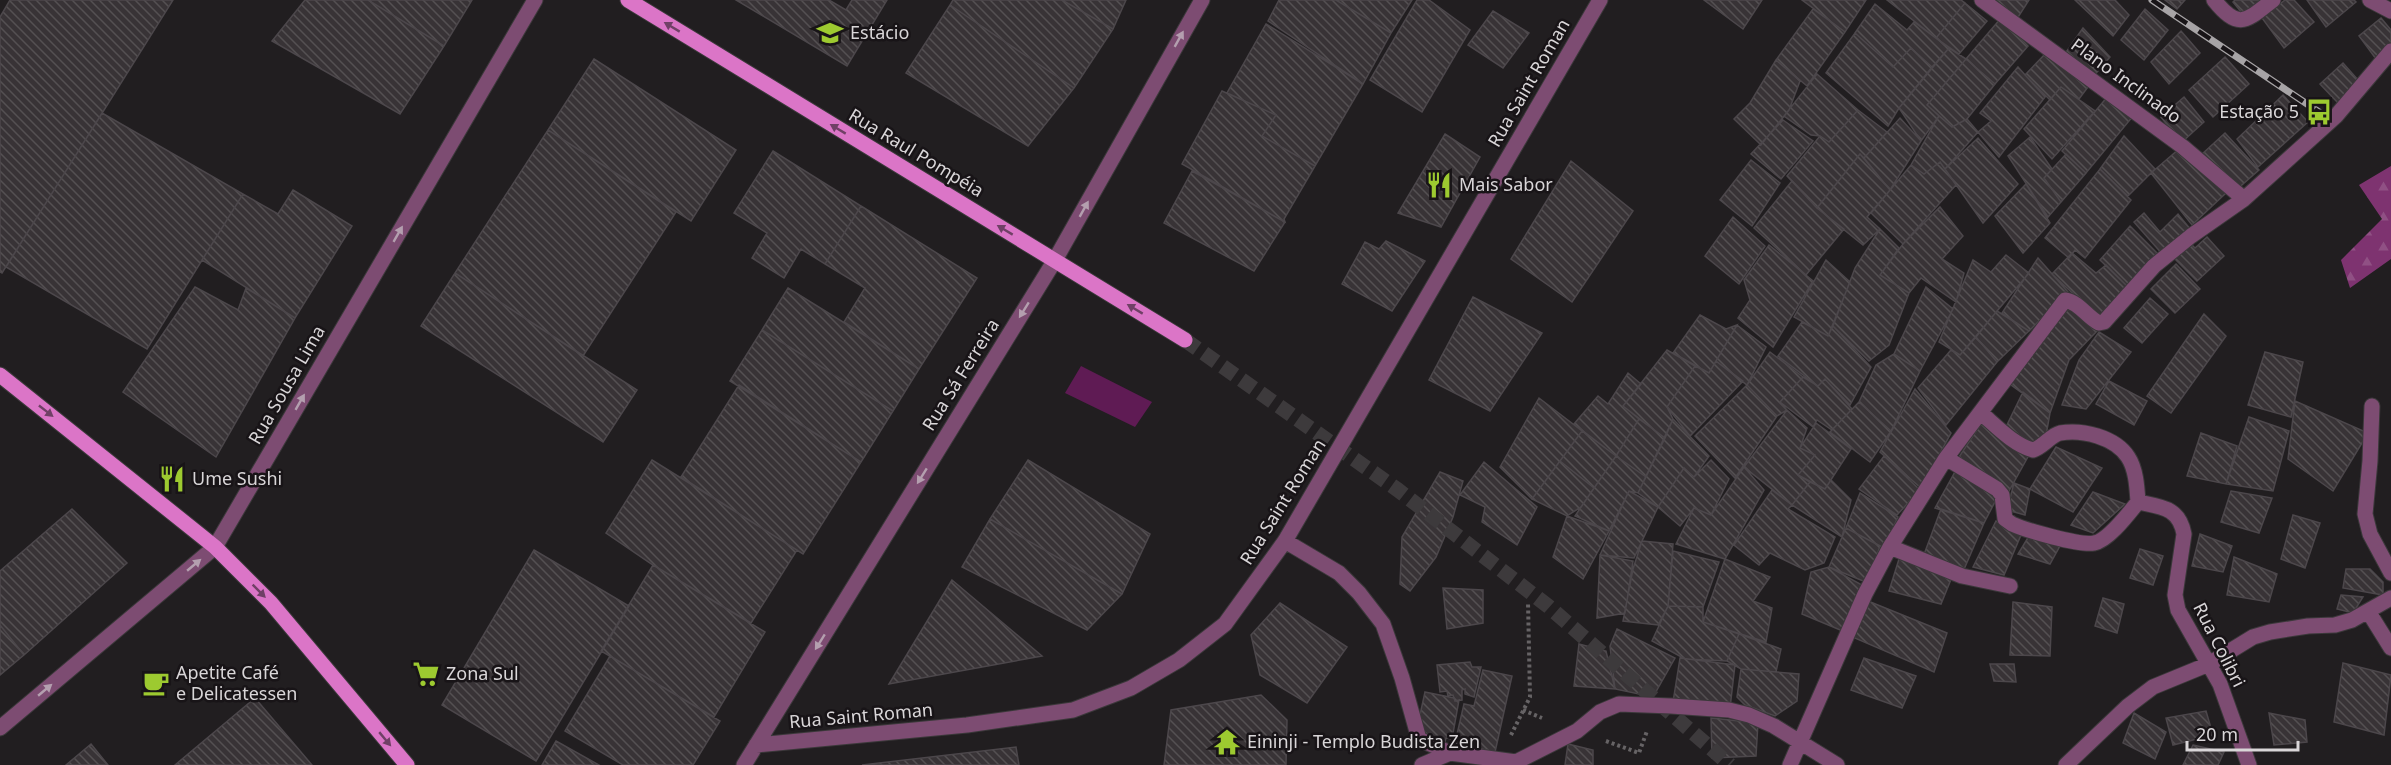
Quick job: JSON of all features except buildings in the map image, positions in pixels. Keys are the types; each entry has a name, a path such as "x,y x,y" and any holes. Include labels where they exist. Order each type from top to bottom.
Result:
{"main road":[{"name":"Rua Raul Pompéia","path":"628,0 1185,340"},
{"path":"0,375 215,547 271,603 407,765"}],"street":[{"name":"Rua Sousa Lima","path":"0,728 215,547 535,0"},
{"name":"Rua Sá Ferreira","path":"744,765 1055,260 1202,0"},
{"name":"Rua Saint Roman","path":"756,745 967,725 1073,710 1131,688 1179,660 1225,624 1285,541 1600,0"},
{"name":"Plano Inclinado","path":"1982,0 2183,147 2244,199"},
{"path":"2214,0 2225,13 2236,21 2247,20 2273,0"},
{"path":"2370,0 2391,11"},
{"path":"1790,765 1865,594 1890,547 1946,458 2065,300 2074,303 2093,320 2099,323 2104,322 2154,266 2191,236 2244,199 2336,116 2391,51"},
{"path":"2372,406 2365,514 2370,534 2391,573"},
{"path":"1946,458 1997,489 2002,495 2005,519 2012,524 2062,539 2094,543 2105,537 2138,502 2135,477 2128,456 2107,440 2081,432 2058,433 2033,450 2027,449 2003,433 1981,413"},
{"name":"Rua Colibri","path":"2138,502 2170,509 2182,525 2184,534 2175,595 2178,610 2220,684 2249,765"},
{"path":"1285,541 1339,573 1359,593 1383,624 1402,678 1419,739 1450,753 1516,762 1577,731 1600,712 1619,704 1730,710 1749,715 1774,726 1837,765"},
{"path":"1890,547 1962,576 2010,586"},
{"path":"2066,765 2128,706 2153,687 2210,664 2253,637 2270,632 2335,625 2352,620 2391,598"},
{"path":"2368,611 2391,648"},
{"path":"1422,765 1450,753"}],"path":[{"path":"1497,759 1530,698 1528,602"},
{"path":"1577,731 1639,753 1648,728"}],"shaded area":[{"path":"1081,366 1152,402 1135,427 1065,393"}],"green space":[{"path":"2391,166 2391,259 2350,288 2341,260 2382,219 2359,185"}],"tunnel":[{"path":"1185,340 1398,490 1548,606 1730,765"}],"railway":[{"path":"2152,0 2319,112"}],"place":[{"name":"Estácio","path":"830,33"},
{"name":"Estação 5","path":"2319,112"},
{"name":"Mais Sabor","path":"1439,185"},
{"name":"Ume Sushi","path":"172,479"},
{"name":"Zona Sul","path":"426,674"},
{"name":"Apetite Café e Delicatessen","path":"156,683"},
{"name":"Eininji - Templo Budista Zen","path":"1227,742"}]}
